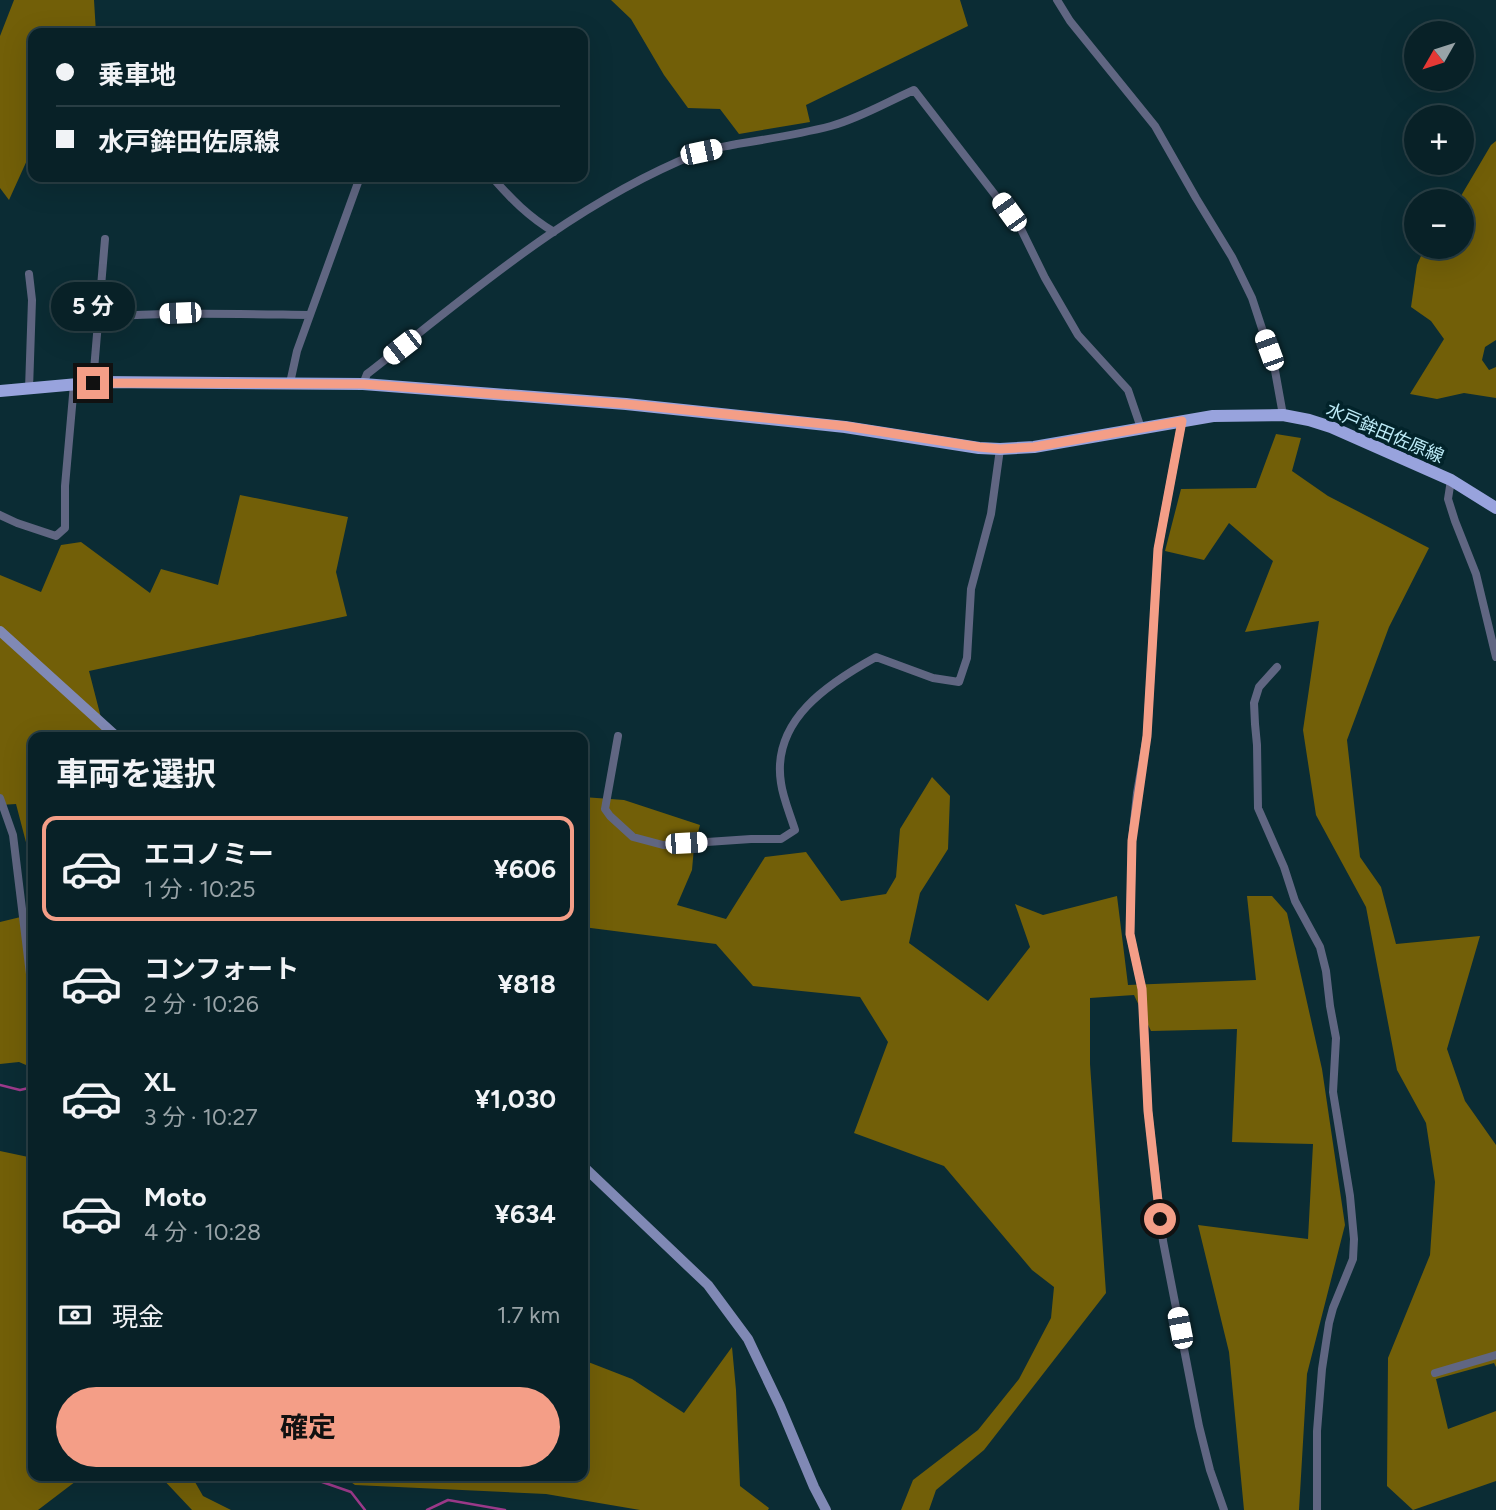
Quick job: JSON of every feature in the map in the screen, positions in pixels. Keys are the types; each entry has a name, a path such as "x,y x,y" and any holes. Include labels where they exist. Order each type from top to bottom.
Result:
{"main road":[{"name":"水戸鉾田佐原線","path":"0,391 93,383 363,384 640,406 845,426 1000,449 1034,447 1213,416 1283,415 1331,427 1451,480 1496,508"}],"street":[{"path":"1057,0 1070,21 1155,126 1232,257 1252,298 1274,365 1283,415"},
{"path":"363,384 367,374 475,288 554,232 626,186 701,152 833,126 914,90 1020,228 1078,335 1128,390 1141,428"},
{"path":"290,383 297,351 358,182"},
{"path":"496,182 511,200 537,222 554,232"},
{"path":"93,383 105,239"},
{"path":"29,274 32,300 29,388"},
{"path":"99,317 199,313 310,315"},
{"path":"0,515 56,536 65,528 65,486 74,384"},
{"path":"1182,421 1158,549 1147,736 1132,841 1130,934 1142,989 1148,1111 1163,1241 1199,1426 1224,1510"},
{"path":"618,736 605,809 634,837 663,845 781,839 795,830 781,782 781,750 795,720 806,706 835,681 876,657 933,678 959,682 967,658 971,589 991,514 1000,449"},
{"path":"1451,480 1448,499 1476,574 1496,657"},
{"path":"0,631 111,732"},
{"path":"1277,667 1259,687 1254,703 1258,808 1284,867 1295,901 1320,947 1326,971 1336,1038 1333,1092 1350,1196 1354,1239 1353,1259 1333,1308 1323,1358 1317,1431 1317,1510"},
{"path":"0,798 13,835 28,958"},
{"path":"588,1171 708,1285 724,1304 748,1339 826,1510"},
{"path":"1434,1373 1496,1355"}],"shaded area":[{"path":"14,0 94,0 96,28 28,28 28,158 9,200 0,188 0,36"},
{"path":"611,0 960,0 968,26 806,105 810,122 739,134 720,109 688,108 664,75 631,19"},
{"path":"1496,141 1496,340 1485,347 1482,360 1489,370 1496,367 1496,398 1464,393 1437,399 1410,394 1444,339 1431,321 1411,307 1417,265 1420,259 1474,259 1474,189 1465,189"},
{"path":"1276,434 1301,438 1292,471 1328,496 1429,548 1389,627 1347,740 1360,857 1381,887 1396,944 1480,936 1447,1049 1465,1101 1496,1145 1496,1367 1494,1363 1436,1379 1448,1429 1496,1411 1496,1481 1413,1510 1387,1486 1388,1358 1430,1255 1435,1182 1426,1123 1397,1070 1366,907 1316,815 1303,730 1319,621 1245,632 1273,561 1229,523 1204,560 1165,551 1181,489 1256,488"},
{"path":"240,495 348,517 336,572 347,616 89,671 105,732 28,732 28,850 16,804 0,805 0,575 41,592 61,545 81,542 150,593 161,569 218,585"},
{"path":"932,777 950,796 948,849 920,893 909,943 988,1001 1030,947 1015,904 1043,915 1117,896 1128,985 1256,980 1247,896 1272,896 1287,913 1322,1069 1345,1225 1307,1374 1299,1510 1244,1510 1229,1352 1198,1225 1308,1239 1313,1144 1232,1142 1237,1029 1151,1031 1134,995 1090,998 1090,1064 1106,1293 984,1450 936,1490 929,1510 901,1510 913,1480 978,1430 1019,1379 1051,1318 1054,1287 1032,1270 944,1166 854,1133 888,1042 860,997 753,986 716,944 588,928 588,797 624,800 700,825 692,870 677,905 726,919 765,857 806,852 841,901 886,894 896,877 900,829"},
{"path":"28,915 28,1066 19,1062 0,1064 0,922"},
{"path":"0,1151 28,1157 28,1481 76,1481 38,1510 0,1510"},
{"path":"732,1347 740,1486 769,1508 768,1510 640,1510 546,1494 355,1485 349,1481 588,1481 588,1362 632,1379 684,1413"},
{"path":"165,1481 194,1481 203,1496 231,1510 192,1510"}],"waterway":[{"path":"0,1085 20,1090 28,1088"},
{"path":"319,1481 351,1492 365,1510"},
{"path":"427,1510 448,1500 505,1510"}],"route":[{"path":"93,383 363,384 653,407 845,426 1000,449 1034,447 1182,421 1158,549 1147,736 1132,841 1130,934 1142,989 1148,1111 1160,1219"}]}
